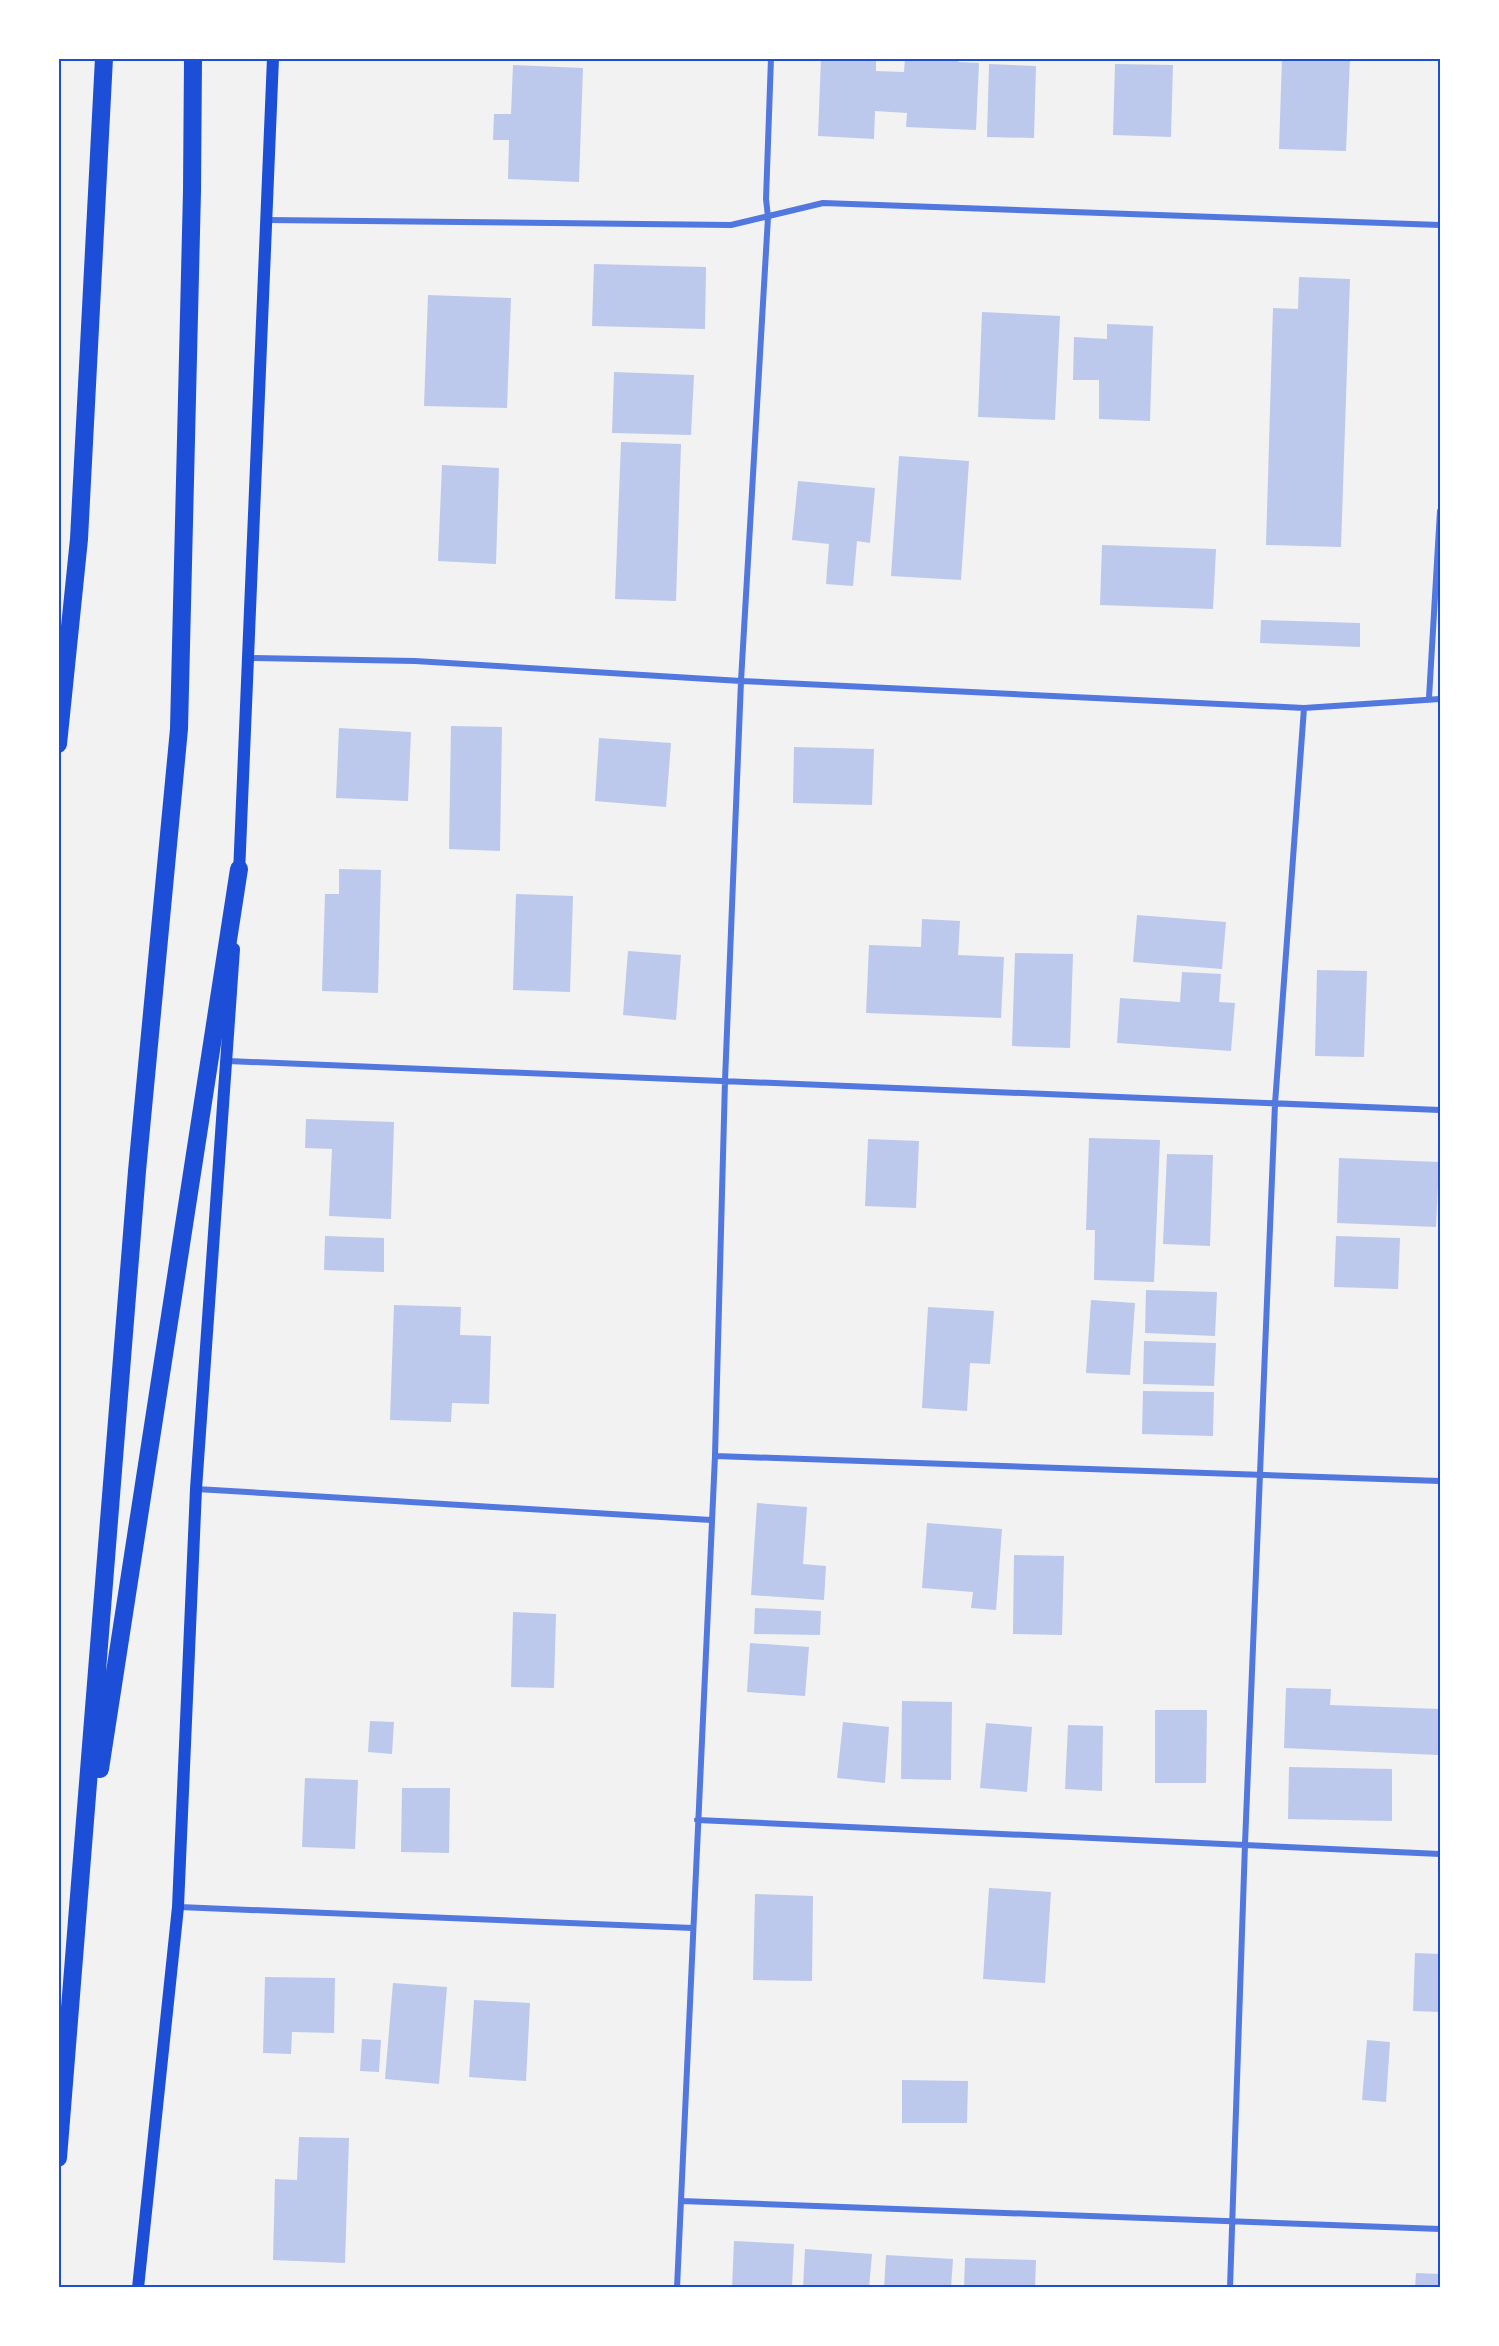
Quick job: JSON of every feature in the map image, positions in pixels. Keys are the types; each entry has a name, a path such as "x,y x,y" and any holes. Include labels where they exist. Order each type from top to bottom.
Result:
{"highway":[{"path":"58,744 79,539 104,58"},
{"path":"58,2158 137,1171 180,729 193,58"},
{"path":"58,2038 239,869"}],"main road":[{"path":"138,2288 178,1907 196,1489 228,1061 239,869 273,58"}],"street":[{"path":"677,2288 715,1456 725,1081 741,681 768,217 766,199 771,58"},
{"path":"266,220 731,225 823,203 1440,225"},
{"path":"1429,698 1440,511"},
{"path":"248,658 415,661 741,681 1304,708 1440,699"},
{"path":"1230,2288 1245,1844 1275,1104 1304,708"},
{"path":"228,1061 1440,1110"},
{"path":"715,1456 1261,1473 1440,1481"},
{"path":"196,1489 711,1520"},
{"path":"697,1820 1440,1854"},
{"path":"178,1907 693,1928"},
{"path":"681,2201 1440,2229"}],"building":[{"path":"821,58 876,58 876,71 904,72 905,58 958,58 958,62 979,63 976,130 906,127 907,113 875,111 874,139 818,136"},
{"path":"1282,58 1350,58 1346,151 1279,149"},
{"path":"989,64 1036,66 1034,138 987,137"},
{"path":"1115,64 1173,65 1171,137 1113,135"},
{"path":"513,65 583,68 579,182 508,179 509,140 493,140 494,114 511,114"},
{"path":"594,264 706,267 705,329 592,326"},
{"path":"1299,277 1350,279 1341,547 1266,545 1273,308 1298,309"},
{"path":"428,295 511,298 507,408 424,406"},
{"path":"982,312 1060,316 1055,420 978,417"},
{"path":"1107,324 1153,326 1150,421 1099,419 1099,380 1073,380 1074,337 1107,339"},
{"path":"614,372 694,375 691,435 612,433"},
{"path":"621,442 681,444 676,601 615,599"},
{"path":"899,456 969,461 961,580 891,576"},
{"path":"442,465 499,468 496,564 438,561"},
{"path":"798,481 875,488 870,543 857,541 853,586 826,584 829,544 792,540"},
{"path":"1102,545 1216,549 1213,609 1100,605"},
{"path":"1261,620 1360,623 1360,647 1260,643"},
{"path":"451,726 502,727 500,851 449,849"},
{"path":"339,728 411,732 408,801 336,798"},
{"path":"599,738 671,743 666,807 595,801"},
{"path":"794,747 874,749 872,805 793,803"},
{"path":"339,869 381,870 378,993 322,991 325,894 339,894"},
{"path":"516,894 573,896 570,992 513,990"},
{"path":"1137,915 1226,922 1222,969 1133,962"},
{"path":"922,919 960,921 958,955 1004,957 1001,1018 866,1013 869,945 921,947"},
{"path":"628,951 681,955 676,1020 623,1015"},
{"path":"1015,953 1073,954 1070,1048 1012,1046"},
{"path":"1317,970 1367,971 1364,1057 1315,1056"},
{"path":"1182,972 1221,974 1219,1002 1235,1003 1231,1051 1117,1043 1120,998 1180,1002"},
{"path":"306,1119 394,1122 391,1219 329,1216 332,1149 305,1148"},
{"path":"1089,1138 1160,1140 1154,1282 1094,1280 1095,1230 1086,1230"},
{"path":"868,1139 919,1141 916,1208 865,1206"},
{"path":"1167,1154 1213,1155 1210,1246 1163,1244"},
{"path":"1339,1158 1439,1162 1436,1227 1337,1223"},
{"path":"325,1236 384,1238 384,1272 324,1270"},
{"path":"1336,1236 1400,1238 1398,1289 1334,1287"},
{"path":"1146,1290 1217,1292 1215,1336 1145,1333"},
{"path":"1091,1300 1135,1303 1130,1375 1086,1373"},
{"path":"394,1305 461,1307 460,1335 491,1336 489,1404 452,1403 451,1422 390,1420"},
{"path":"928,1307 994,1311 990,1364 970,1363 967,1411 922,1408"},
{"path":"1144,1341 1216,1343 1214,1386 1143,1384"},
{"path":"1143,1391 1214,1392 1213,1436 1142,1434"},
{"path":"757,1503 807,1507 803,1564 826,1566 824,1600 751,1595"},
{"path":"927,1523 1002,1529 996,1610 971,1608 973,1592 922,1588"},
{"path":"1014,1555 1064,1556 1062,1635 1013,1634"},
{"path":"755,1608 821,1611 820,1635 754,1634"},
{"path":"513,1612 556,1614 554,1688 511,1687"},
{"path":"750,1643 809,1647 805,1696 747,1692"},
{"path":"1286,1688 1331,1689 1330,1705 1440,1709 1438,1755 1284,1748"},
{"path":"902,1701 952,1702 951,1780 901,1779"},
{"path":"1155,1710 1207,1710 1206,1783 1155,1783"},
{"path":"370,1721 394,1722 392,1754 368,1752"},
{"path":"843,1722 889,1727 885,1783 837,1778"},
{"path":"986,1723 1032,1727 1027,1792 980,1788"},
{"path":"1068,1725 1103,1726 1102,1791 1065,1789"},
{"path":"1289,1767 1392,1769 1392,1821 1288,1819"},
{"path":"305,1778 358,1780 355,1849 302,1847"},
{"path":"402,1788 450,1788 449,1853 401,1852"},
{"path":"989,1888 1051,1892 1045,1983 983,1979"},
{"path":"755,1894 813,1896 812,1981 753,1980"},
{"path":"1415,1953 1440,1954 1440,2012 1413,2011"},
{"path":"265,1977 335,1978 334,2033 292,2032 291,2054 263,2053"},
{"path":"393,1983 447,1987 439,2084 385,2079"},
{"path":"474,2000 530,2003 526,2081 469,2077"},
{"path":"362,2039 381,2040 379,2072 360,2071"},
{"path":"1367,2040 1390,2042 1386,2102 1362,2100"},
{"path":"902,2080 968,2081 967,2123 902,2123"},
{"path":"299,2137 349,2138 345,2263 273,2260 275,2179 297,2180"},
{"path":"734,2241 794,2244 792,2288 732,2288"},
{"path":"805,2249 872,2254 869,2288 803,2288"},
{"path":"886,2255 953,2259 951,2288 884,2288"},
{"path":"965,2258 1036,2260 1035,2288 964,2288"},
{"path":"1416,2273 1440,2274 1440,2288 1415,2288"}]}
